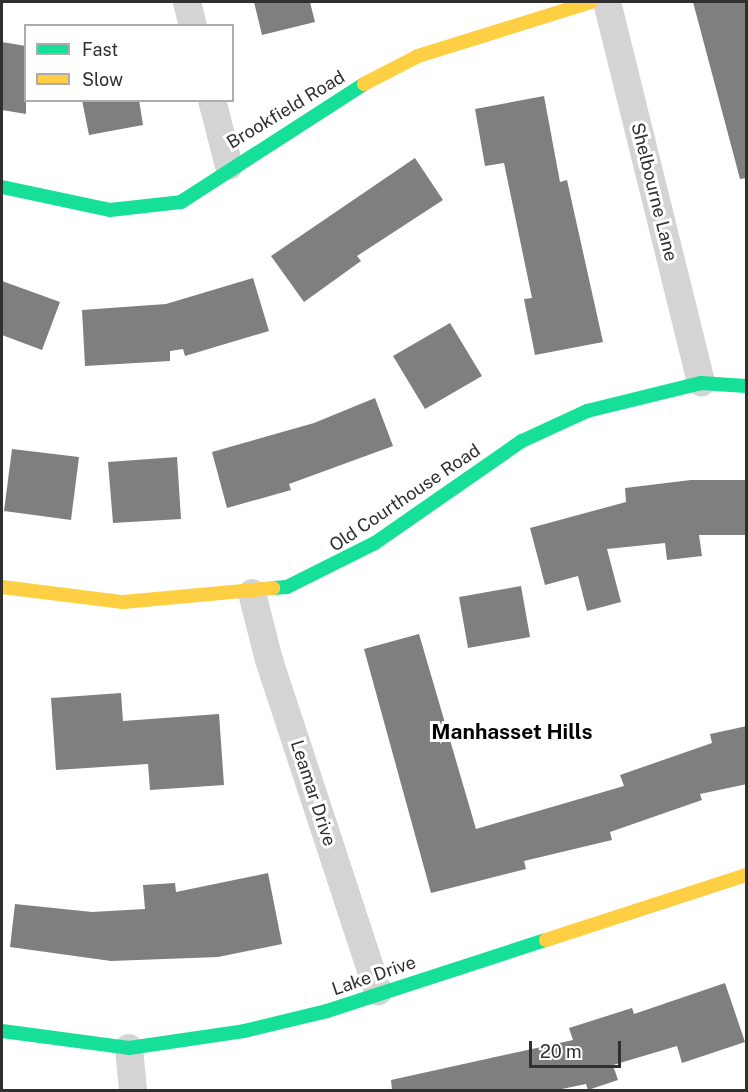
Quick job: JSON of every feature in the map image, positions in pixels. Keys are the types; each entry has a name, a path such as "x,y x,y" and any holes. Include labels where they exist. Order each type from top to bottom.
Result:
{"street":[{"path":"187,2 192,24"},
{"name":"Brookfield Road","path":"2,187 49,201 147,210 181,202 229,166 418,56 591,2"},
{"name":"Shelbourne Lane","path":"607,2 701,383"},
{"path":"213,102 229,166"},
{"name":"Old Courthouse Road","path":"2,587 123,602 252,593 287,587 326,572 522,441 587,411 701,383 747,386"},
{"name":"Leamar Drive","path":"252,593 269,660 378,992"},
{"name":"Lake Drive","path":"2,1031 129,1048 244,1031 378,992 747,875"},
{"path":"129,1048 133,1090"}],"building":[{"path":"254,2 310,2 315,22 262,35"},
{"path":"693,2 747,2 747,178 740,179"},
{"path":"2,42 24,46 26,114 2,110"},
{"path":"544,96 560,182 567,180 603,342 535,355 524,299 532,298 504,163 485,166 475,109"},
{"path":"82,102 139,102 143,125 89,135"},
{"path":"415,158 443,200 357,256 361,261 304,302 271,256"},
{"path":"253,278 269,331 185,356 183,349 170,351 170,361 85,366 82,310 166,304"},
{"path":"2,281 60,302 42,350 2,335"},
{"path":"450,323 482,376 425,409 393,356"},
{"path":"375,398 393,446 289,484 291,490 227,508 212,452 314,423"},
{"path":"12,449 79,457 71,520 4,511"},
{"path":"177,457 181,519 113,523 108,462"},
{"path":"691,480 747,480 747,535 699,535 702,556 667,560 665,543 607,549 621,602 587,611 578,576 545,585 530,528 626,502 625,488"},
{"path":"521,586 530,637 468,648 459,597"},
{"path":"419,634 476,829 624,786 620,775 712,743 710,734 747,726 747,784 700,794 702,800 610,832 612,840 524,861 526,869 431,893 364,649"},
{"path":"121,693 123,721 219,714 224,785 150,790 148,764 56,770 51,698"},
{"path":"268,873 282,944 218,957 111,961 10,947 15,904 92,912 145,909 143,885 175,883 176,892"},
{"path":"725,983 745,1042 682,1063 677,1046 613,1065 618,1080 588,1090 586,1084 557,1090 392,1090 391,1080 573,1040 569,1028 632,1008 634,1014"}],"traffic: fast":[{"path":"2,187 110,210 181,202 364,84"},
{"path":"273,588 287,587 375,543 522,441 587,411 701,383 746,386"},
{"path":"2,1031 129,1048 244,1031 327,1011 546,940"}],"traffic: slow":[{"path":"364,84 418,56 591,2"},
{"path":"2,587 123,602 273,588"},
{"path":"546,940 746,875"}],"district":[{"name":"Manhasset Hills","path":"512,732"}]}
